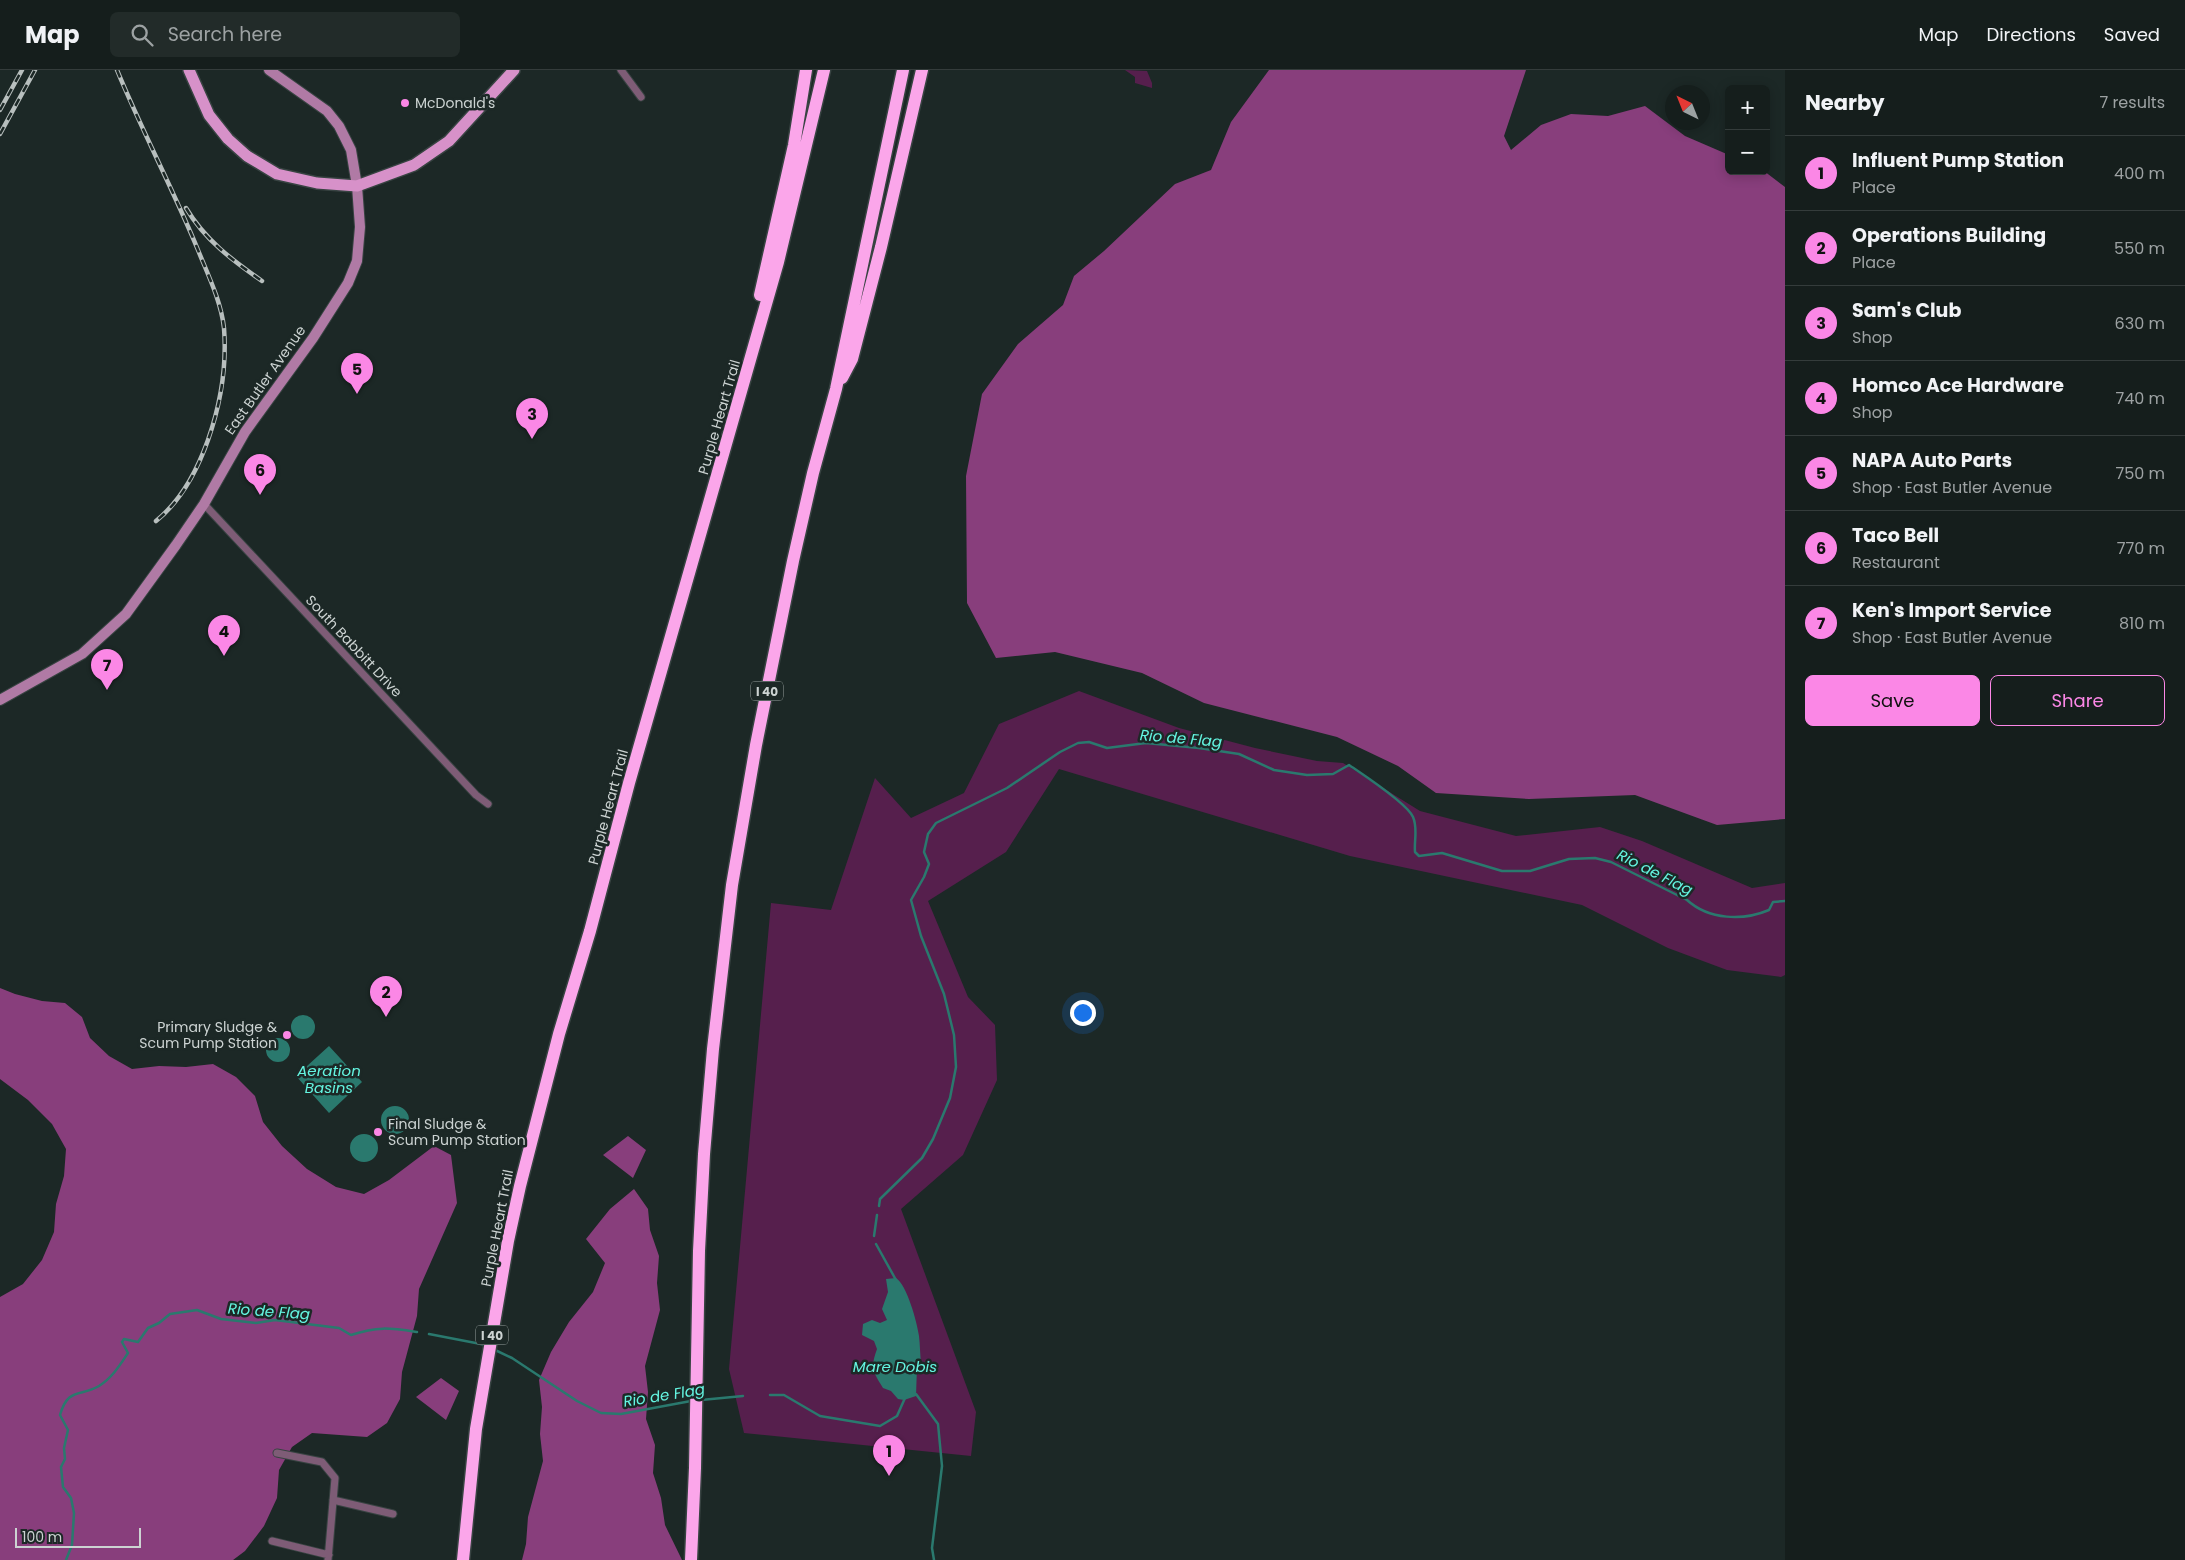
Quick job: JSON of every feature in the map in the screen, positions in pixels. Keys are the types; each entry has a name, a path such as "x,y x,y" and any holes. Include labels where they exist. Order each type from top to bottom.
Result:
{"highway":[{"path":"719,473 720,449 749,340 789,171 806,70"},
{"name":"Purple Heart Trail","path":"462,1560 476,1429 508,1241 520,1186 559,1034 590,931 673,624 719,473 778,262 824,70"},
{"name":"I 40","path":"691,1560 695,1468 697,1322 704,1154 713,1049 741,827 793,561 813,472 836,389 903,70"},
{"path":"836,389 852,359 881,247 922,70"}],"main road":[{"path":"189,70 209,115 228,139 246,156 278,174 317,184 357,186 414,165 449,141 514,70"},
{"name":"East Butler Avenue","path":"0,700 82,654 126,614 204,504 245,432 313,338 348,283 357,261 360,240 357,186 351,150 335,120 314,100 269,70"}],"street":[{"path":"621,70 641,98"},
{"name":"South Babbitt Drive","path":"204,504 476,795 488,804"},
{"path":"272,1541 328,1557 335,1478 322,1462 277,1452"},
{"path":"333,1500 393,1514"}],"shaded area":[{"path":"1125,70 1147,71 1152,88 1135,83 1135,77"},
{"path":"1269,70 1526,70 1504,136 1511,150 1541,125 1571,114 1608,116 1645,106 1665,121 1665,130 1677,130 1685,136 1725,153 1725,175 1769,175 1785,187 1785,819 1717,825 1635,795 1529,799 1436,793 1398,766 1337,737 1204,703 1142,673 1055,652 996,658 967,603 966,476 982,394 1018,344 1063,305 1074,276 1104,251 1175,184 1211,170 1231,122"},
{"path":"1079,691 1179,728 1255,748 1317,761 1343,763 1420,811 1516,836 1600,827 1642,841 1752,888 1785,883 1785,975 1781,977 1727,970 1668,948 1582,905 1350,856 1059,769 1006,852 928,901 968,997 995,1025 997,1080 963,1155 901,1209 976,1412 971,1456 744,1433 729,1369 771,903 831,910 875,778 911,818 964,793 999,724"},
{"path":"0,988 42,1001 65,1003 82,1017 90,1038 109,1056 132,1069 213,1064 236,1077 255,1096 263,1122 282,1146 307,1169 336,1187 364,1194 389,1180 434,1146 451,1155 457,1203 419,1289 417,1316 402,1372 400,1399 387,1423 367,1437 312,1433 292,1447 279,1470 277,1498 264,1526 245,1551 233,1560 0,1560 0,1297 23,1284 42,1260 54,1232 56,1204 64,1176 66,1149 52,1124 28,1100 0,1079"},
{"path":"628,1136 646,1150 633,1178 603,1155"},
{"path":"634,1189 648,1209 650,1230 659,1256 657,1283 660,1310 645,1366 648,1392 646,1419 655,1445 653,1473 661,1498 665,1525 682,1560 522,1560 526,1544 528,1517 543,1461 540,1434 542,1407 539,1380 551,1352 569,1322 593,1292 605,1263 586,1239 610,1209"},
{"path":"441,1378 459,1391 446,1420 416,1397"}],"water":[{"path":"303,1015 311,1019 315,1027 311,1035 303,1039 295,1035 291,1027 295,1019"},
{"path":"278,1038 286,1042 290,1050 286,1058 278,1062 270,1058 266,1050 270,1042"},
{"name":"Aeration Basins","path":"329,1046 362,1082 329,1113 296,1076"},
{"path":"395,1106 405,1110 409,1120 405,1130 395,1134 385,1130 381,1120 385,1110"},
{"path":"364,1134 374,1138 378,1148 374,1158 364,1162 354,1158 350,1148 354,1138"},
{"name":"Mare Dobis","path":"896,1278 904,1288 914,1313 919,1336 921,1363 917,1367 916,1396 904,1400 898,1399 891,1391 883,1388 877,1378 873,1365 877,1349 874,1341 862,1335 863,1324 872,1320 880,1323 887,1320 882,1309 888,1292 886,1279"}],"waterway":[{"name":"Rio de Flag","path":"879,1206 880,1199 922,1158 933,1139 950,1098 956,1067 954,1035 944,994 921,936 911,900 929,864 924,852 928,834 936,823 1007,788 1060,752 1078,743 1089,742 1107,748 1146,743 1199,748 1239,754 1274,770 1307,775 1333,774 1349,765 1384,789 1409,811 1413,817 1416,830 1415,852 1419,856 1442,853 1502,871 1530,871 1569,859 1595,858 1611,862 1687,900 1705,912 1727,917 1759,914 1769,910 1773,902 1785,901"},
{"name":"Rio de Flag","path":"874,1236 877,1215"},
{"name":"Rio de Flag","path":"876,1244 896,1280"},
{"name":"Rio de Flag","path":"66,1560 72,1545 74,1513 71,1498 63,1487 61,1467 65,1459 64,1448 68,1430 60,1415 63,1406 71,1396 99,1386 115,1371 128,1353 122,1342 124,1339 138,1342 148,1328 159,1323 170,1314 197,1310 221,1319 256,1323 275,1320 339,1328 351,1335 368,1330 384,1329 417,1332"},
{"name":"Rio de Flag","path":"429,1334 486,1345"},
{"name":"Rio de Flag","path":"493,1349 512,1358 577,1401 601,1413 621,1414 691,1401"},
{"path":"916,1394 938,1424 942,1466 932,1548 934,1560"},
{"name":"Rio de Flag","path":"770,1395 784,1395 820,1416 880,1426 897,1416 905,1398"},
{"name":"Rio de Flag","path":"701,1400 743,1396"}],"railway":[{"path":"0,110 22,70"},
{"path":"0,134 35,70"},
{"path":"117,70 206,269 217,298 224,328 224,371 208,440 188,484 174,504 156,521"},
{"path":"186,208 210,240 262,281"}],"place":[{"name":"McDonald's","path":"405,103"},
{"name":"NAPA Auto Parts","path":"357,394"},
{"name":"Sam's Club","path":"532,439"},
{"name":"Taco Bell","path":"260,495"},
{"name":"Homco Ace Hardware","path":"224,656"},
{"name":"Ken's Import Service","path":"107,690"},
{"name":"Operations Building","path":"386,1017"},
{"name":"Primary Sludge & Scum Pump Station","path":"287,1035"},
{"name":"Final Sludge & Scum Pump Station","path":"378,1132"},
{"name":"Influent Pump Station","path":"889,1476"}]}
